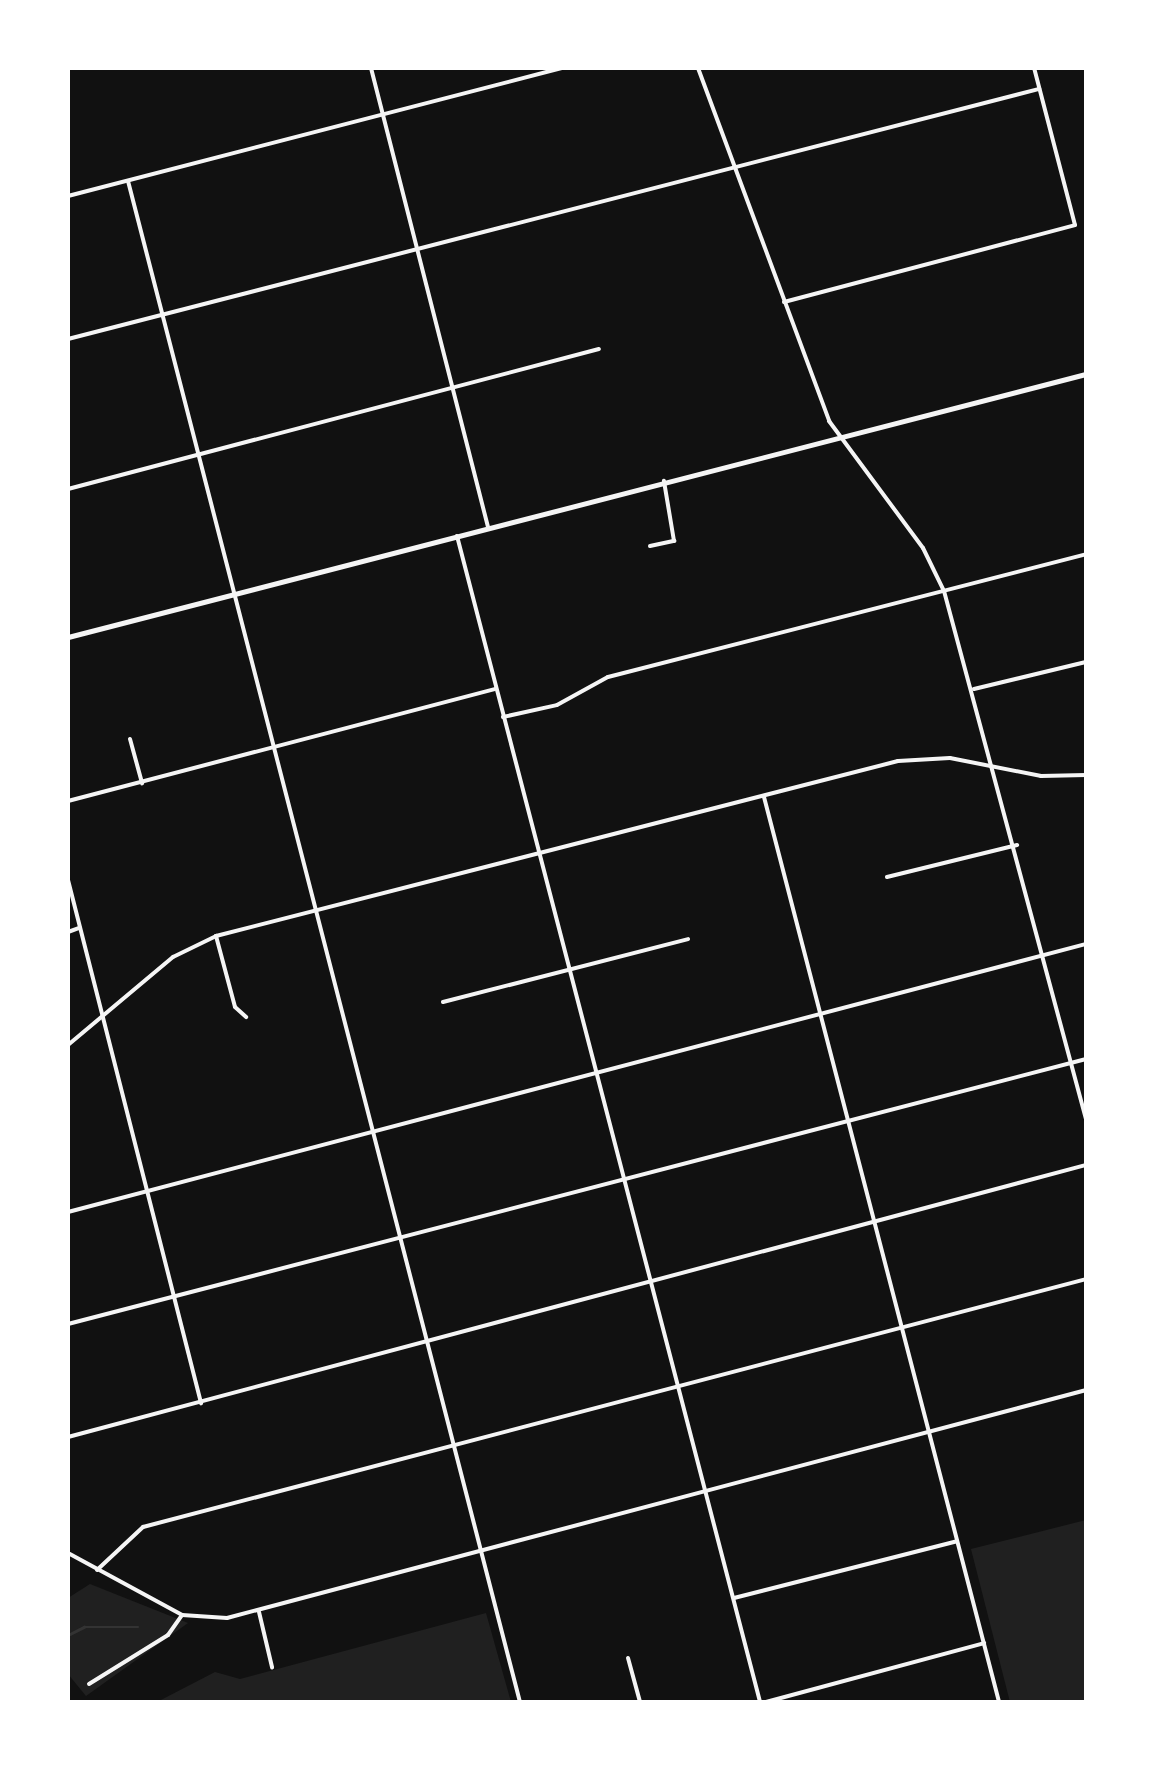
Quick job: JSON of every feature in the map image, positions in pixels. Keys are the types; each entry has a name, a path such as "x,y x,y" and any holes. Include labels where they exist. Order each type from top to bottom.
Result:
{"main road":[{"path":"68,637 1086,374"}],"street":[{"path":"371,68 488,527"},
{"path":"68,196 562,68"},
{"path":"698,68 838,436 923,548 944,591 994,764 1086,1119"},
{"path":"784,302 1075,225 1034,68"},
{"path":"68,339 1040,89"},
{"path":"128,181 520,1702"},
{"path":"68,488 599,349"},
{"path":"650,546 674,541 664,481"},
{"path":"457,535 678,1390 763,1702 984,1643"},
{"path":"504,717 557,706 608,677 1086,554"},
{"path":"974,690 1086,662"},
{"path":"68,801 495,689"},
{"path":"130,739 142,782"},
{"path":"68,1045 173,956 216,936 898,761 994,764 1040,776 1086,775"},
{"path":"764,795 998,1702"},
{"path":"888,877 1016,846"},
{"path":"68,880 100,1016 150,1190 200,1403"},
{"path":"68,932 79,928"},
{"path":"216,936 234,1006 246,1018"},
{"path":"443,1002 688,939"},
{"path":"68,1212 597,1076 1086,944"},
{"path":"68,1324 1086,1059"},
{"path":"68,1438 652,1285 1086,1165"},
{"path":"97,1570 144,1528 678,1390 901,1326 1086,1279"},
{"path":"68,1553 182,1614 259,1612 1086,1390"},
{"path":"734,1598 957,1541"},
{"path":"259,1612 272,1667"},
{"path":"90,1684 168,1635 182,1614"},
{"path":"628,1658 640,1702"}],"shaded area":[{"path":"1086,1520 1086,1702 1010,1702 971,1549"},
{"path":"90,1584 188,1623 86,1696 68,1674 68,1598"},
{"path":"486,1613 511,1702 157,1702 215,1672 240,1679"}],"waterway":[{"path":"68,1635 84,1627 138,1627"}]}
